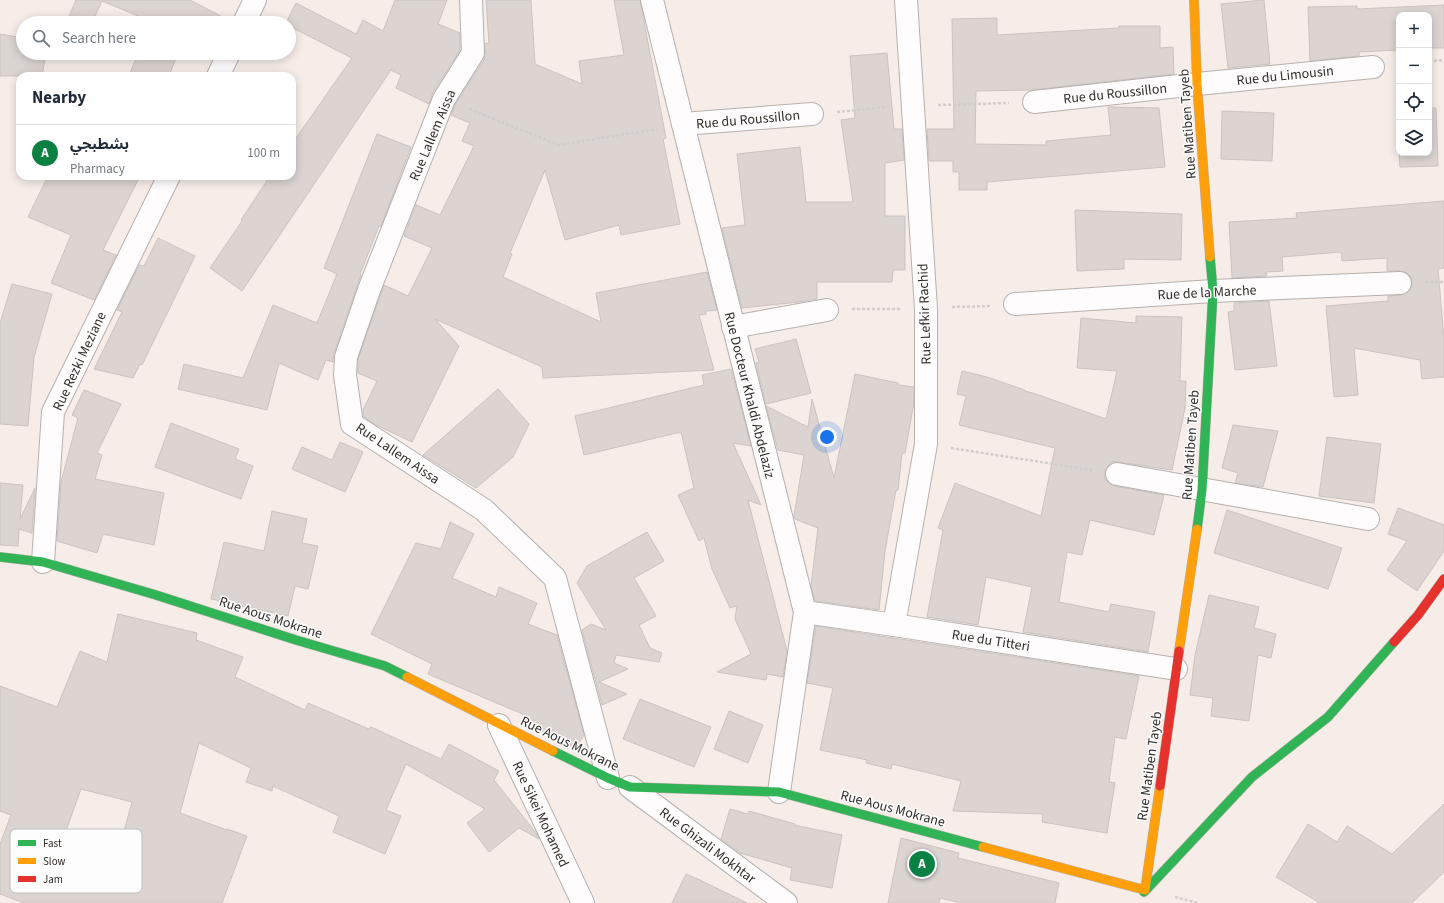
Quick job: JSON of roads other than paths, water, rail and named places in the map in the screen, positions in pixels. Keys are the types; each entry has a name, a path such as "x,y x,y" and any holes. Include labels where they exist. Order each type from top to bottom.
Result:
{"street":[{"path":"247,16 255,0"},
{"name":"Rue Lallem Aissa","path":"471,0 473,53 444,99 369,290 346,357 345,375 352,424 484,510 555,578 608,778"},
{"name":"Rue Docteur Khaldi Abdelaziz","path":"652,0 805,612 779,792"},
{"name":"Rue Lefkir Rachid","path":"894,625 926,444 926,309 906,0"},
{"name":"Rue Matiben Tayeb","path":"1145,890 1202,490 1213,291 1197,84 1194,0"},
{"path":"220,72 226,60"},
{"name":"Rue du Limousin","path":"1197,84 1374,66"},
{"name":"Rue du Roussillon","path":"1034,102 1197,84"},
{"name":"Rue du Roussillon","path":"683,124 812,114"},
{"name":"Rue Rezki Meziane","path":"43,562 53,412 167,180"},
{"name":"Rue de la Marche","path":"1015,304 1213,291 1400,283"},
{"path":"733,328 827,310"},
{"path":"1117,474 1368,519"},
{"name":"Rue Aous Mokrane","path":"0,557 43,562 156,595 296,640 385,666 499,725 608,778 630,787 779,792 1145,890"},
{"path":"1139,899 1145,890 1252,778 1328,717 1418,615 1444,579"},
{"name":"Rue du Titteri","path":"805,612 1176,669"},
{"name":"Rue Sikei Mohamed","path":"499,725 583,903"},
{"name":"Rue Ghizali Mokhtar","path":"630,787 786,903"}],"place":[{"name":"بشطبجي","path":"922,864"}]}
